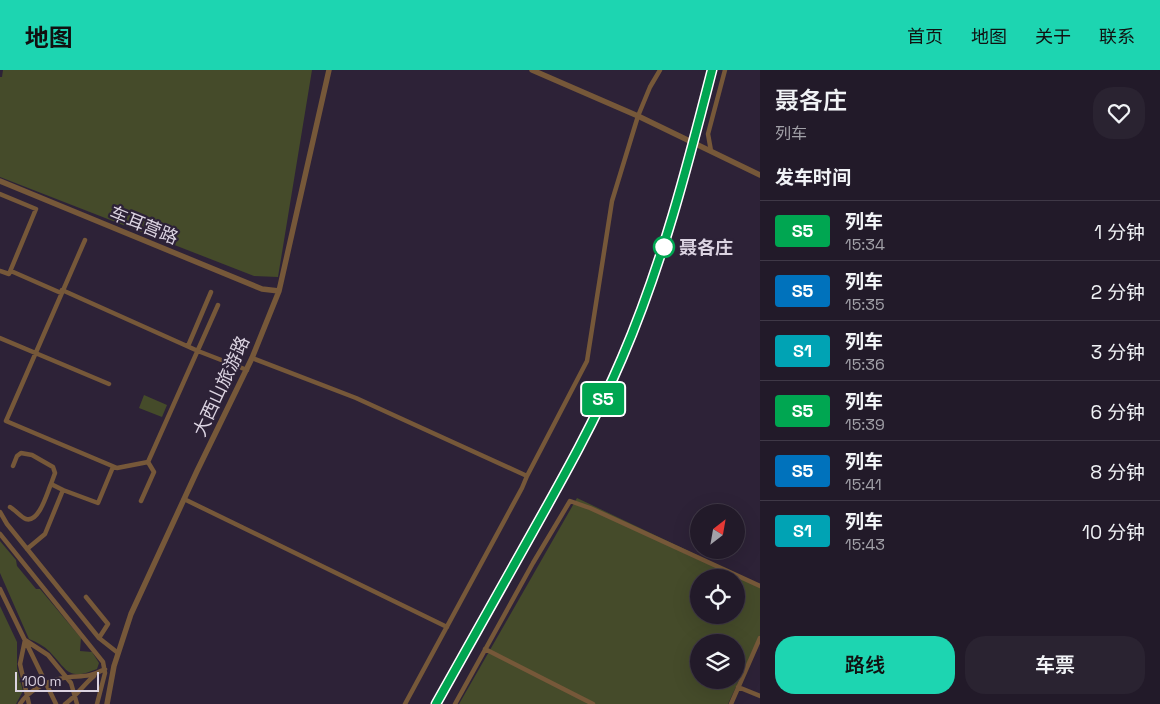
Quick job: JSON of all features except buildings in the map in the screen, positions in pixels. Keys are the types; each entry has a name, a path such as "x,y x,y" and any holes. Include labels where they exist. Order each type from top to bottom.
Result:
{"street":[{"name":"大西山旅游路","path":"107,704 118,653 130,614 247,370 279,291 329,70"},
{"path":"532,70 638,116 760,175"},
{"path":"405,704 522,488 526,476 587,360 612,201 638,116 650,87 660,70"},
{"path":"711,151 708,134 725,70"},
{"name":"车耳营路","path":"0,181 262,289 279,291"},
{"path":"0,194 36,209 11,271 9,274 0,271"},
{"path":"85,240 6,421 117,468 148,462"},
{"path":"11,271 247,370"},
{"path":"188,346 211,292"},
{"path":"148,462 218,305"},
{"path":"0,338 109,384"},
{"path":"252,358 356,398 526,476"},
{"path":"10,506 25,519 29,520 35,517 40,511 55,474 53,467 32,455 21,453 17,456 13,466"},
{"path":"142,501 154,472 148,462"},
{"path":"51,484 98,503 113,466"},
{"path":"27,549 45,534 63,490"},
{"path":"184,498 447,627"},
{"path":"455,704 570,501 590,508 760,586"},
{"path":"0,512 7,524 99,638 118,653"},
{"path":"0,534 102,660 105,669 97,704"},
{"path":"0,589 56,704"},
{"path":"86,597 108,624 99,638"},
{"path":"745,671 760,638"},
{"path":"25,640 48,655 71,683 77,704"},
{"path":"25,640 20,664 30,704"},
{"path":"485,649 593,704"},
{"path":"65,704 75,697 87,681 105,669"},
{"path":"20,704 28,695 60,678 85,677 96,674"},
{"path":"731,704 737,689"},
{"path":"743,689 760,696"}],"green space":[{"path":"3,70 312,70 278,277 254,276 0,177 0,77 2,77"},
{"path":"144,395 167,405 162,417 139,408"},
{"path":"577,498 690,552 690,559 705,559 726,569 690,569 690,624 745,624 745,578 760,585 760,635 745,667 745,634 690,634 690,689 735,689 728,704 459,704"},
{"path":"0,541 36,589 40,589 81,638 80,651 92,652 99,663 97,669 80,674 69,672 50,652 29,639 0,573"},
{"path":"0,606 17,642 17,668 23,691 16,704 0,704"}],"railway":[{"path":"436,704 568,469 622,358 661,252 683,180 712,70"}],"train":[{"name":"S5","path":"436,704 587,433 622,358 664,247 712,70"}],"place":[{"name":"聂各庄","path":"664,247"}]}
